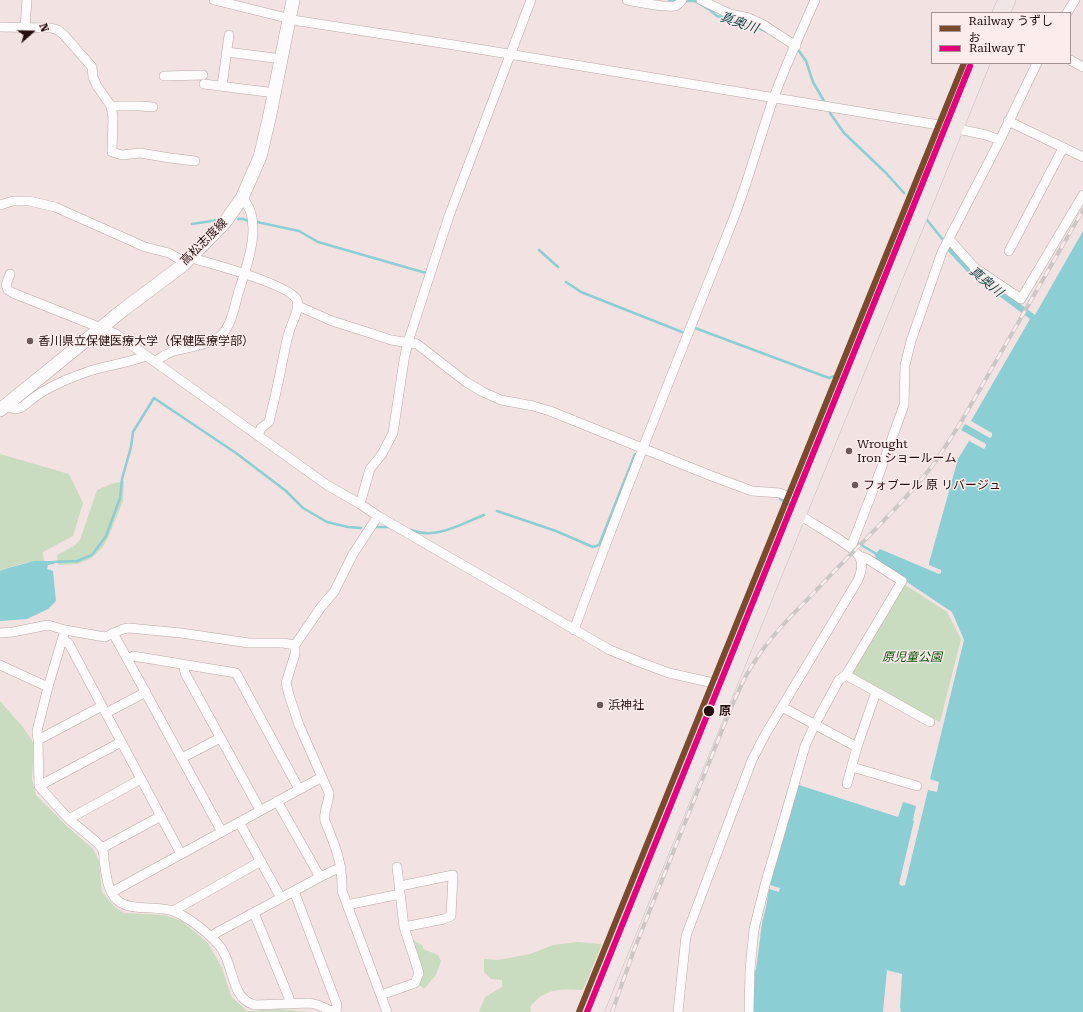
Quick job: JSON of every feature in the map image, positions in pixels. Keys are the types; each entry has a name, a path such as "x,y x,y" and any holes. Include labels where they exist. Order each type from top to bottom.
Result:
{"highway":[{"path":"1001,12 1007,0"},
{"path":"595,1012 981,64"}],"main road":[{"name":"高松志度線","path":"3,407 187,261 225,222 242,198 260,157 275,93 293,0"}],"street":[{"path":"25,28 27,0"},
{"path":"214,0 289,19 939,125 986,135 1000,140"},
{"path":"360,504 370,469 382,454 393,433 408,342 449,216 530,0"},
{"path":"627,0 675,6 680,4 682,0"},
{"path":"701,0 730,14 749,18 762,24 796,46"},
{"path":"574,630 601,553 732,224 774,98 815,0"},
{"path":"1068,12 1075,0"},
{"path":"0,27 51,28 58,30 64,35 92,67 93,77 97,86 111,106 113,117 112,152 122,154 140,153 195,161"},
{"path":"222,86 229,35"},
{"path":"227,52 282,59"},
{"path":"1071,61 1083,67"},
{"path":"851,547 904,404 905,365 911,341 942,252 1000,140 1036,64"},
{"path":"164,76 204,80 222,86 275,93"},
{"path":"111,106 153,107"},
{"path":"1008,121 1083,158"},
{"path":"1009,251 1063,148"},
{"path":"949,239 975,268 1021,299 1083,195"},
{"path":"154,361 172,352 208,343 219,338 230,322 250,258 252,218 248,203 242,198"},
{"path":"0,205 13,200 29,201 55,207 144,247 169,253 179,259 187,261 195,259 245,274 293,294 297,299 298,306 289,332 269,422 261,428 258,436"},
{"path":"10,274 6,286 8,290 116,334 154,361 165,371 327,485 574,630 610,650 642,664 670,673 727,686"},
{"path":"298,306 345,325 391,340 417,344 466,382 483,392 502,400 550,411 642,449 752,491 780,493 789,497 796,502 797,513 820,529 851,547 859,556 862,563 858,580 752,760 686,936 678,1012"},
{"path":"3,407 18,409 37,395 67,379 146,356"},
{"path":"378,516 353,554 334,592 321,607 295,645 295,654 286,683 299,726 329,793 329,802 324,816 334,841 341,867 342,891 387,1012"},
{"path":"749,1012 750,970 754,929 765,885 805,746 839,680 846,675 902,582 866,558 859,556"},
{"path":"0,633 48,625 104,637 129,628 181,633 249,643 283,643 295,645"},
{"path":"66,630 48,687 37,731 39,786 69,819 102,848 108,884 117,900 127,905 173,911 212,938 221,946 226,956 239,995 244,1001 255,1005 310,1003 335,1012 338,1005 294,891"},
{"path":"113,634 222,832"},
{"path":"63,639 69,644 181,854"},
{"path":"128,659 133,656 236,673 299,789"},
{"path":"0,665 48,687"},
{"path":"184,665 185,673 260,810"},
{"path":"846,675 930,722"},
{"path":"38,740 104,709 146,692"},
{"path":"847,784 857,747 876,692"},
{"path":"782,707 857,747"},
{"path":"182,758 220,738"},
{"path":"39,786 121,742"},
{"path":"852,767 917,786"},
{"path":"112,892 322,777"},
{"path":"69,819 141,779"},
{"path":"277,801 320,877"},
{"path":"102,848 161,816"},
{"path":"239,822 281,898"},
{"path":"173,911 261,861"},
{"path":"212,938 216,933 341,867"},
{"path":"381,996 415,983 419,972 404,927 397,867"},
{"path":"347,905 453,874 451,916 444,919 404,927"},
{"path":"254,913 289,998 289,1004"}],"green space":[{"path":"0,454 69,474 83,503 73,536 43,552 44,561 22,564 0,571"},
{"path":"124,481 123,501 108,538 102,548 90,559 77,564 58,565 57,555 74,546 80,540 97,490 111,484"},
{"name":"原児童公園","path":"904,584 947,612 961,639 940,722 851,675"},
{"path":"0,701 22,726 34,743 32,779 36,795 93,849 99,861 102,892 115,907 124,913 164,915 182,921 208,943 222,968 231,996 247,1011 280,1009 307,1012 0,1012"},
{"path":"413,940 423,946 423,949 438,955 441,961 436,975 424,989 418,984 411,946"},
{"path":"578,942 602,944 583,990 561,990 548,993 542,996 530,1007 531,1012 479,1012 485,997 502,987 502,980 491,979 484,972 484,959 497,960 509,958 530,954 553,945"}],"water":[{"path":"1083,231 1083,1012 754,1012 754,971 756,970 762,923 769,889 779,892 780,888 770,885 799,785 898,817 903,802 916,806 914,821 899,884 902,886 905,885 928,790 937,792 939,782 930,779 964,640 952,612 874,560 876,556 874,555 880,549 939,574 941,573 941,570 929,565 929,563 958,459 969,441 984,449 986,446 986,444 961,430 965,424 990,438 992,436 992,433 971,421 1030,319 968,273 946,249 949,243 971,267 1035,315"},
{"path":"34,561 53,561 54,564 48,565 47,569 53,571 56,601 48,609 27,619 0,621 0,571"}],"pier":[{"path":"887,970 902,974 901,1012 883,1012"}],"waterway":[{"name":"真奥川","path":"669,0 678,1"},
{"name":"真奥川","path":"685,1 695,1 717,16 748,23 765,31"},
{"name":"真奥川","path":"799,51 806,61 813,82 824,101"},
{"name":"真奥川","path":"830,113 844,133 886,173 904,193"},
{"path":"238,219 249,221"},
{"path":"192,224 218,220"},
{"name":"真奥川","path":"927,220 944,241"},
{"path":"257,222 299,231 318,242 426,273"},
{"path":"539,250 558,267"},
{"path":"566,282 581,292 682,332"},
{"path":"695,328 829,378 834,376 844,380"},
{"path":"53,562 77,561 92,555 106,536 120,498 122,479 131,447 133,432 154,398 236,453 286,491 303,508 327,522 348,527 361,528"},
{"path":"497,511 556,531 593,547 599,545 635,454"},
{"path":"780,499 791,506"},
{"path":"411,530 420,533 439,532 448,530 484,515"},
{"path":"375,527 388,527"},
{"path":"856,542 875,553"}],"railway":[{"path":"612,1012 634,950 727,718 747,674 762,650 778,630 893,511 933,465 961,422 1083,210"}],"rail line":[{"name":"うずしお","path":"579,1012 964,64"},
{"name":"T","path":"587,1012 970,66"}],"place":[{"name":"香川県立保健医療大学（保健医療学部）","path":"30,341"},
{"name":"Wrought Iron ショールーム","path":"849,451"},
{"name":"フォブール 原 リバージュ","path":"855,485"},
{"name":"浜神社","path":"600,705"},
{"name":"原","path":"709,711"}]}
